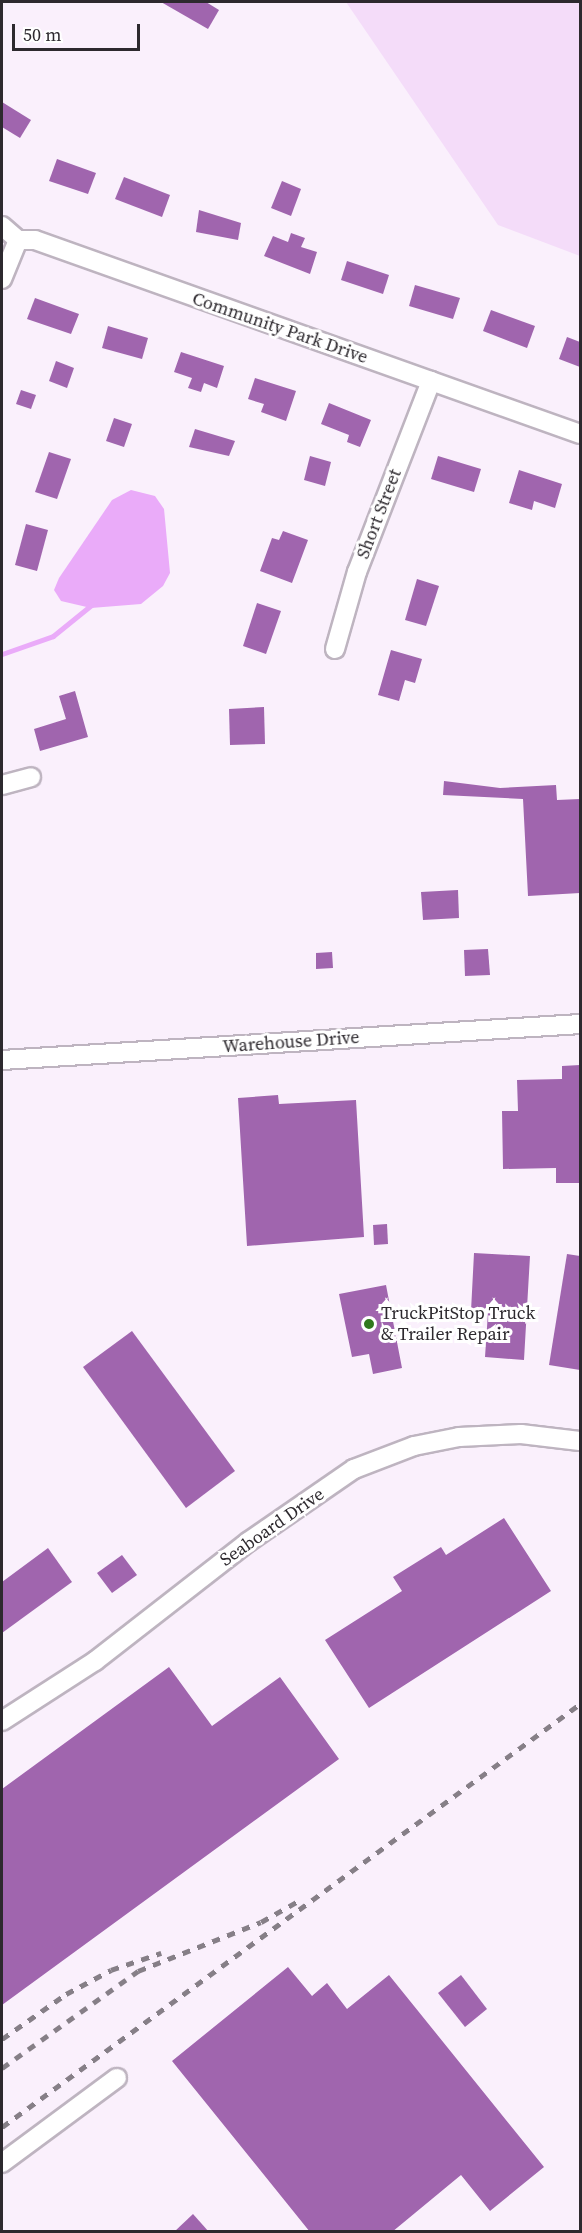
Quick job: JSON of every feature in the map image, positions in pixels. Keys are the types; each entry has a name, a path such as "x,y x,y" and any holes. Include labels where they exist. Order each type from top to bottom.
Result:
{"street":[{"path":"2,226 18,240 2,279"},
{"name":"Community Park Drive","path":"18,240 35,240 580,434"},
{"name":"Short Street","path":"335,649 357,572 431,381"},
{"path":"2,785 31,777"},
{"name":"Warehouse Drive","path":"2,1060 580,1024"},
{"name":"Seaboard Drive","path":"2,1721 95,1661 248,1542 354,1469 414,1446 459,1437 521,1434 580,1441"},
{"path":"2,2163 117,2078"}],"shaded area":[{"path":"346,2 580,2 580,256 498,225"},
{"path":"131,490 155,496 164,509 170,573 163,586 141,604 91,608 61,601 54,590 59,578 112,500"}],"building":[{"path":"161,2 206,2 219,10 208,29"},
{"path":"2,102 31,120 20,138 2,127"},
{"path":"57,159 96,173 88,194 49,181"},
{"path":"124,177 170,195 162,217 115,199"},
{"path":"282,181 301,189 291,216 271,208"},
{"path":"199,210 241,223 238,240 196,232"},
{"path":"291,233 305,238 301,247 317,252 310,274 264,256 273,236 288,242"},
{"path":"347,261 389,275 383,294 341,280"},
{"path":"415,285 460,298 453,319 409,306"},
{"path":"35,298 79,314 71,334 27,319"},
{"path":"491,310 535,326 527,348 483,331"},
{"path":"108,326 148,338 142,359 102,348"},
{"path":"567,337 580,342 580,367 559,359"},
{"path":"181,352 224,366 217,388 204,383 201,392 188,388 192,378 174,372"},
{"path":"56,361 74,368 67,388 49,381"},
{"path":"255,378 296,391 286,421 261,412 264,404 248,399"},
{"path":"21,390 36,395 31,409 16,404"},
{"path":"329,403 371,420 360,447 347,442 349,435 321,424"},
{"path":"114,418 132,424 124,447 106,441"},
{"path":"195,429 235,441 229,456 189,447"},
{"path":"49,452 71,459 57,499 35,492"},
{"path":"310,456 331,462 325,486 304,480"},
{"path":"438,456 481,469 474,492 431,479"},
{"path":"519,470 562,484 555,508 534,501 532,510 509,503"},
{"path":"26,524 48,530 37,571 15,565"},
{"path":"283,531 308,540 292,583 260,571 272,538 279,540"},
{"path":"417,579 439,586 426,626 405,620"},
{"path":"257,603 281,611 266,654 243,646"},
{"path":"391,650 422,659 415,683 405,680 399,701 378,695"},
{"path":"75,691 88,737 40,751 34,729 66,719 59,696"},
{"path":"264,707 265,744 230,745 229,709"},
{"path":"444,781 500,788 556,785 557,800 580,799 580,893 528,896 523,799 443,795"},
{"path":"458,890 459,918 423,920 421,892"},
{"path":"488,949 490,975 465,976 464,950"},
{"path":"332,952 333,968 316,969 316,953"},
{"path":"580,1065 580,1183 556,1183 556,1168 503,1169 502,1111 518,1111 517,1080 562,1079 562,1066"},
{"path":"278,1095 279,1104 356,1100 364,1237 247,1246 238,1098"},
{"path":"387,1224 388,1244 374,1245 373,1225"},
{"path":"474,1253 530,1256 524,1360 485,1357 488,1312 471,1311"},
{"path":"567,1254 580,1256 580,1370 549,1365"},
{"name":"TruckPitStop Truck & Trailer Repair","path":"386,1285 402,1368 373,1374 369,1354 352,1357 339,1294"},
{"path":"132,1331 235,1471 186,1508 83,1367"},
{"path":"504,1518 551,1591 369,1708 325,1640 402,1591 393,1577 441,1547 446,1555"},
{"path":"48,1548 72,1582 2,1633 2,1582"},
{"path":"122,1555 137,1575 112,1593 97,1573"},
{"path":"169,1667 212,1726 280,1677 339,1759 2,2005 2,1789"},
{"path":"288,1967 312,1996 327,1983 347,2009 389,1975 544,2167 490,2211 461,2175 392,2232 310,2232 172,2061"},
{"path":"461,1975 487,2009 465,2027 438,1993"},
{"path":"193,2214 209,2232 174,2232"}],"waterway":[{"path":"2,654 53,636 95,602"}],"railway":[{"path":"2,2127 580,1704"},
{"path":"2,2068 138,1971 261,1922 300,1900"},
{"path":"2,2039 66,1994 111,1970 161,1953"}],"place":[{"name":"TruckPitStop Truck & Trailer Repair","path":"369,1324"}]}
